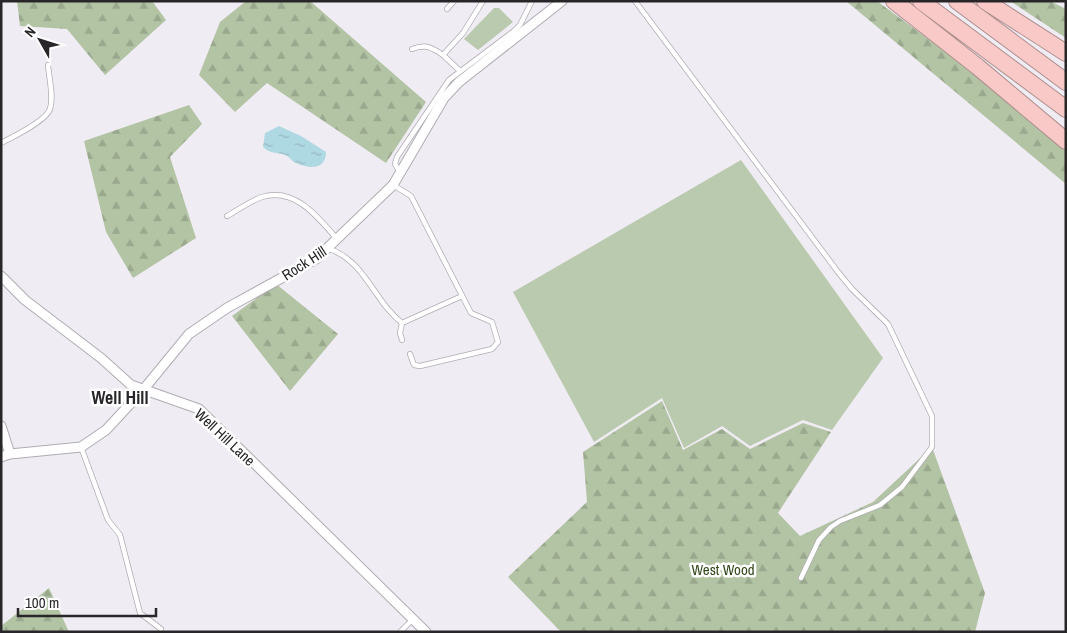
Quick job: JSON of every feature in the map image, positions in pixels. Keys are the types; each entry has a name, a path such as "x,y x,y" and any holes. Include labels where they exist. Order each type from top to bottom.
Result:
{"highway":[{"path":"894,1 1066,141"},
{"path":"921,1 1066,109"},
{"path":"957,1 1066,82"},
{"path":"985,1 1066,53"}],"street":[{"name":"Rock Hill","path":"6,456 81,447 106,430 143,390 189,334 227,308 316,259 393,185 444,98 459,82 562,1"},
{"name":"Well Hill Lane","path":"1,276 25,300 93,352 131,385 199,409 300,511 414,618 426,632"},
{"path":"1,426 6,456"}],"lane":[{"path":"447,9 454,1"},
{"path":"443,55 463,33 483,1"},
{"path":"401,173 395,164 397,158 442,88 460,70 476,60 520,25 532,1"},
{"path":"635,1 838,272 852,289 888,324 932,416 932,447 912,475 902,487 880,505 840,521 831,527 819,540 801,578"},
{"path":"412,49 422,45 429,46 460,70"},
{"path":"1,143 27,128 49,112 51,104 48,65"},
{"path":"393,185 411,196 471,313 492,322 496,332 496,347 492,350 420,366 414,365 410,354"},
{"path":"227,216 261,198 282,196 306,206 337,239"},
{"path":"327,248 348,258 373,286 391,313 402,323"},
{"path":"402,323 462,296"},
{"path":"402,323 400,333 402,340"},
{"path":"81,447 108,520 120,535 140,613 160,629"},
{"path":"400,632 414,618"}],"green space":[{"path":"17,1 152,1 166,20 105,75 67,29 20,26"},
{"path":"246,1 310,1 426,102 386,163 267,83 235,112 199,75 220,22"},
{"path":"846,1 877,1 966,67 1066,150 1066,184"},
{"path":"1010,1 1050,1 1066,9 1066,38"},
{"path":"494,8 499,8 513,22 478,50 464,39"},
{"path":"189,105 202,124 170,157 196,238 133,278 106,232 84,141"},
{"path":"741,160 883,358 832,430 803,420 750,446 722,426 684,448 662,398 594,442 513,292"},
{"path":"276,284 338,334 290,391 232,316"},
{"name":"West Wood","path":"662,401 683,450 722,429 750,449 803,423 831,432 778,513 800,536 873,502 932,447 985,593 975,632 561,632 508,577 587,502 583,452"},
{"path":"49,588 69,632 1,632 1,626"}],"water":[{"path":"279,126 301,136 326,152 323,163 315,167 304,166 286,156 271,152 263,147 265,133"}],"district":[{"name":"Well Hill","path":"120,397"}]}
